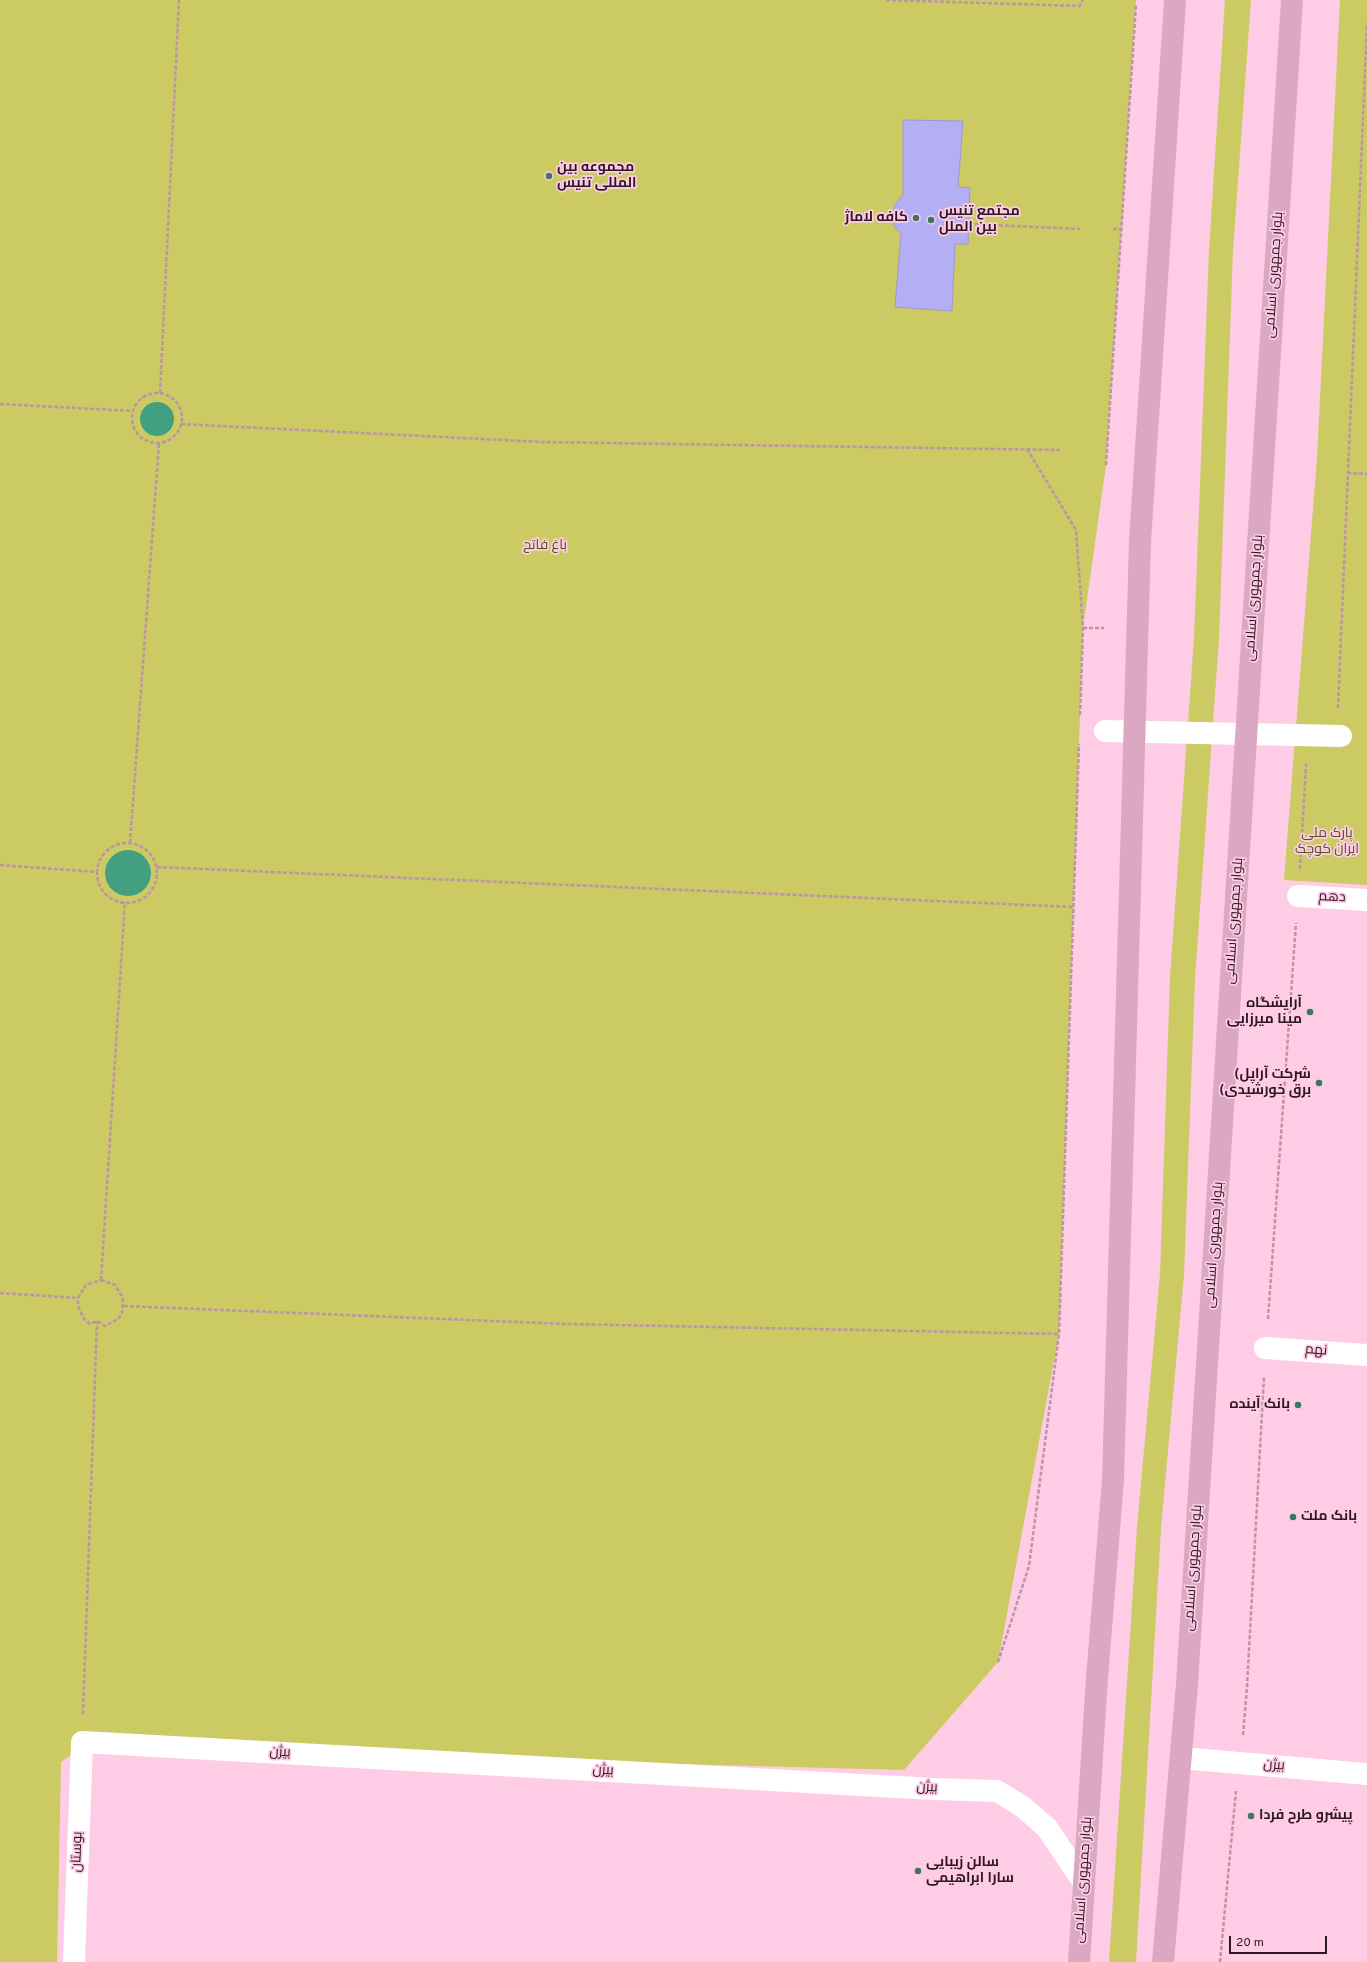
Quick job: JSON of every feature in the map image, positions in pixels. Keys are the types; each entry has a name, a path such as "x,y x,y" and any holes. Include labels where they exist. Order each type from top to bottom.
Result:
{"main road":[{"name":"بلوار جمهوری اسلامی","path":"1079,1962 1097,1678 1113,1480 1140,541 1175,0"},
{"name":"بلوار جمهوری اسلامی","path":"1163,1962 1181,1758 1292,0"}],"street":[{"path":"1104,731 1341,736"},
{"name":"دهم","path":"1298,896 1367,900"},
{"name":"نهم","path":"1266,1348 1367,1355"},
{"name":"بیژن","path":"82,1742 934,1789 997,1790 1023,1807 1047,1828 1084,1883"},
{"name":"بوستان","path":"74,1962 82,1742"},
{"name":"بیژن","path":"1181,1758 1367,1774"}],"path":[{"path":"160,394 179,0"},
{"path":"886,0 1080,6 1083,0"},
{"path":"1106,465 1136,4"},
{"path":"1338,709 1367,24"},
{"path":"969,224 1080,229"},
{"path":"1113,229 1122,229"},
{"path":"151,394 160,394 175,401 179,408 181,424 173,437 159,443 151,443 137,434 132,423 133,411 137,403 143,397 151,394"},
{"path":"0,404 133,411"},
{"path":"181,424 543,442 1060,450"},
{"path":"130,843 159,443"},
{"path":"1027,449 1076,530 1083,628 1080,725"},
{"path":"1348,473 1367,474"},
{"path":"1083,628 1104,628"},
{"path":"998,1662 1029,1566 1059,1334 1080,740"},
{"path":"1220,1962 1247,1686 1266,1348 1306,763"},
{"path":"130,843 139,845 147,850 157,867 157,876 154,886 148,894 140,900 125,902 111,898 103,891 97,872 99,862 108,851 120,844 130,843"},
{"path":"1301,848 1336,849"},
{"path":"0,865 97,872"},
{"path":"157,867 1074,907"},
{"path":"101,1280 125,902"},
{"path":"101,1280 116,1285 123,1298 124,1306 122,1313 112,1324 105,1326 97,1320 90,1324 84,1319 78,1306 78,1298 86,1285 101,1280"},
{"path":"0,1293 78,1298"},
{"path":"124,1306 566,1324 1059,1334"},
{"path":"82,1742 97,1320"}],"green space":[{"name":"باغ فاتح","path":"0,0 1136,0 1106,465 1083,628 1059,1334 998,1662 904,1770 81,1748 61,1762 57,1962 0,1962"},
{"path":"1225,0 1251,0 1233,251 1219,638 1195,978 1184,1275 1161,1528 1136,1962 1109,1962 1137,1528 1160,1275 1170,977 1194,638 1209,251"},
{"name":"پارک ملی ایران کوچک","path":"1340,0 1367,0 1367,885 1284,880 1317,458"}],"shaded area":[{"path":"154,402 160,402 164,403 171,409 174,419 173,426 167,433 160,436 154,436 150,435 143,429 140,422 140,416 141,412 147,405"},
{"path":"128,850 141,854 147,860 151,873 147,886 141,892 128,896 115,892 109,886 105,873 109,860 115,854"}],"building":[{"name":"مجتمع تنیس بین الملل","path":"903,120 963,121 958,187 970,188 968,244 955,244 952,311 895,307 901,234 894,226 891,215 895,205 903,195"}],"place":[{"name":"مجموعه بین المللی تنیس","path":"549,176"},
{"name":"کافه لاماژ","path":"916,218"},
{"name":"مجتمع تنیس بین الملل","path":"931,220"},
{"name":"آرایشگاه مینا میرزایی","path":"1310,1012"},
{"name":"(شرکت آراپل (برق خورشیدی","path":"1319,1083"},
{"name":"بانک آینده","path":"1298,1405"},
{"name":"بانک ملت","path":"1293,1517"},
{"name":"پیشرو طرح فردا","path":"1251,1816"},
{"name":"سالن زیبایی سارا ابراهیمی","path":"918,1871"}]}
